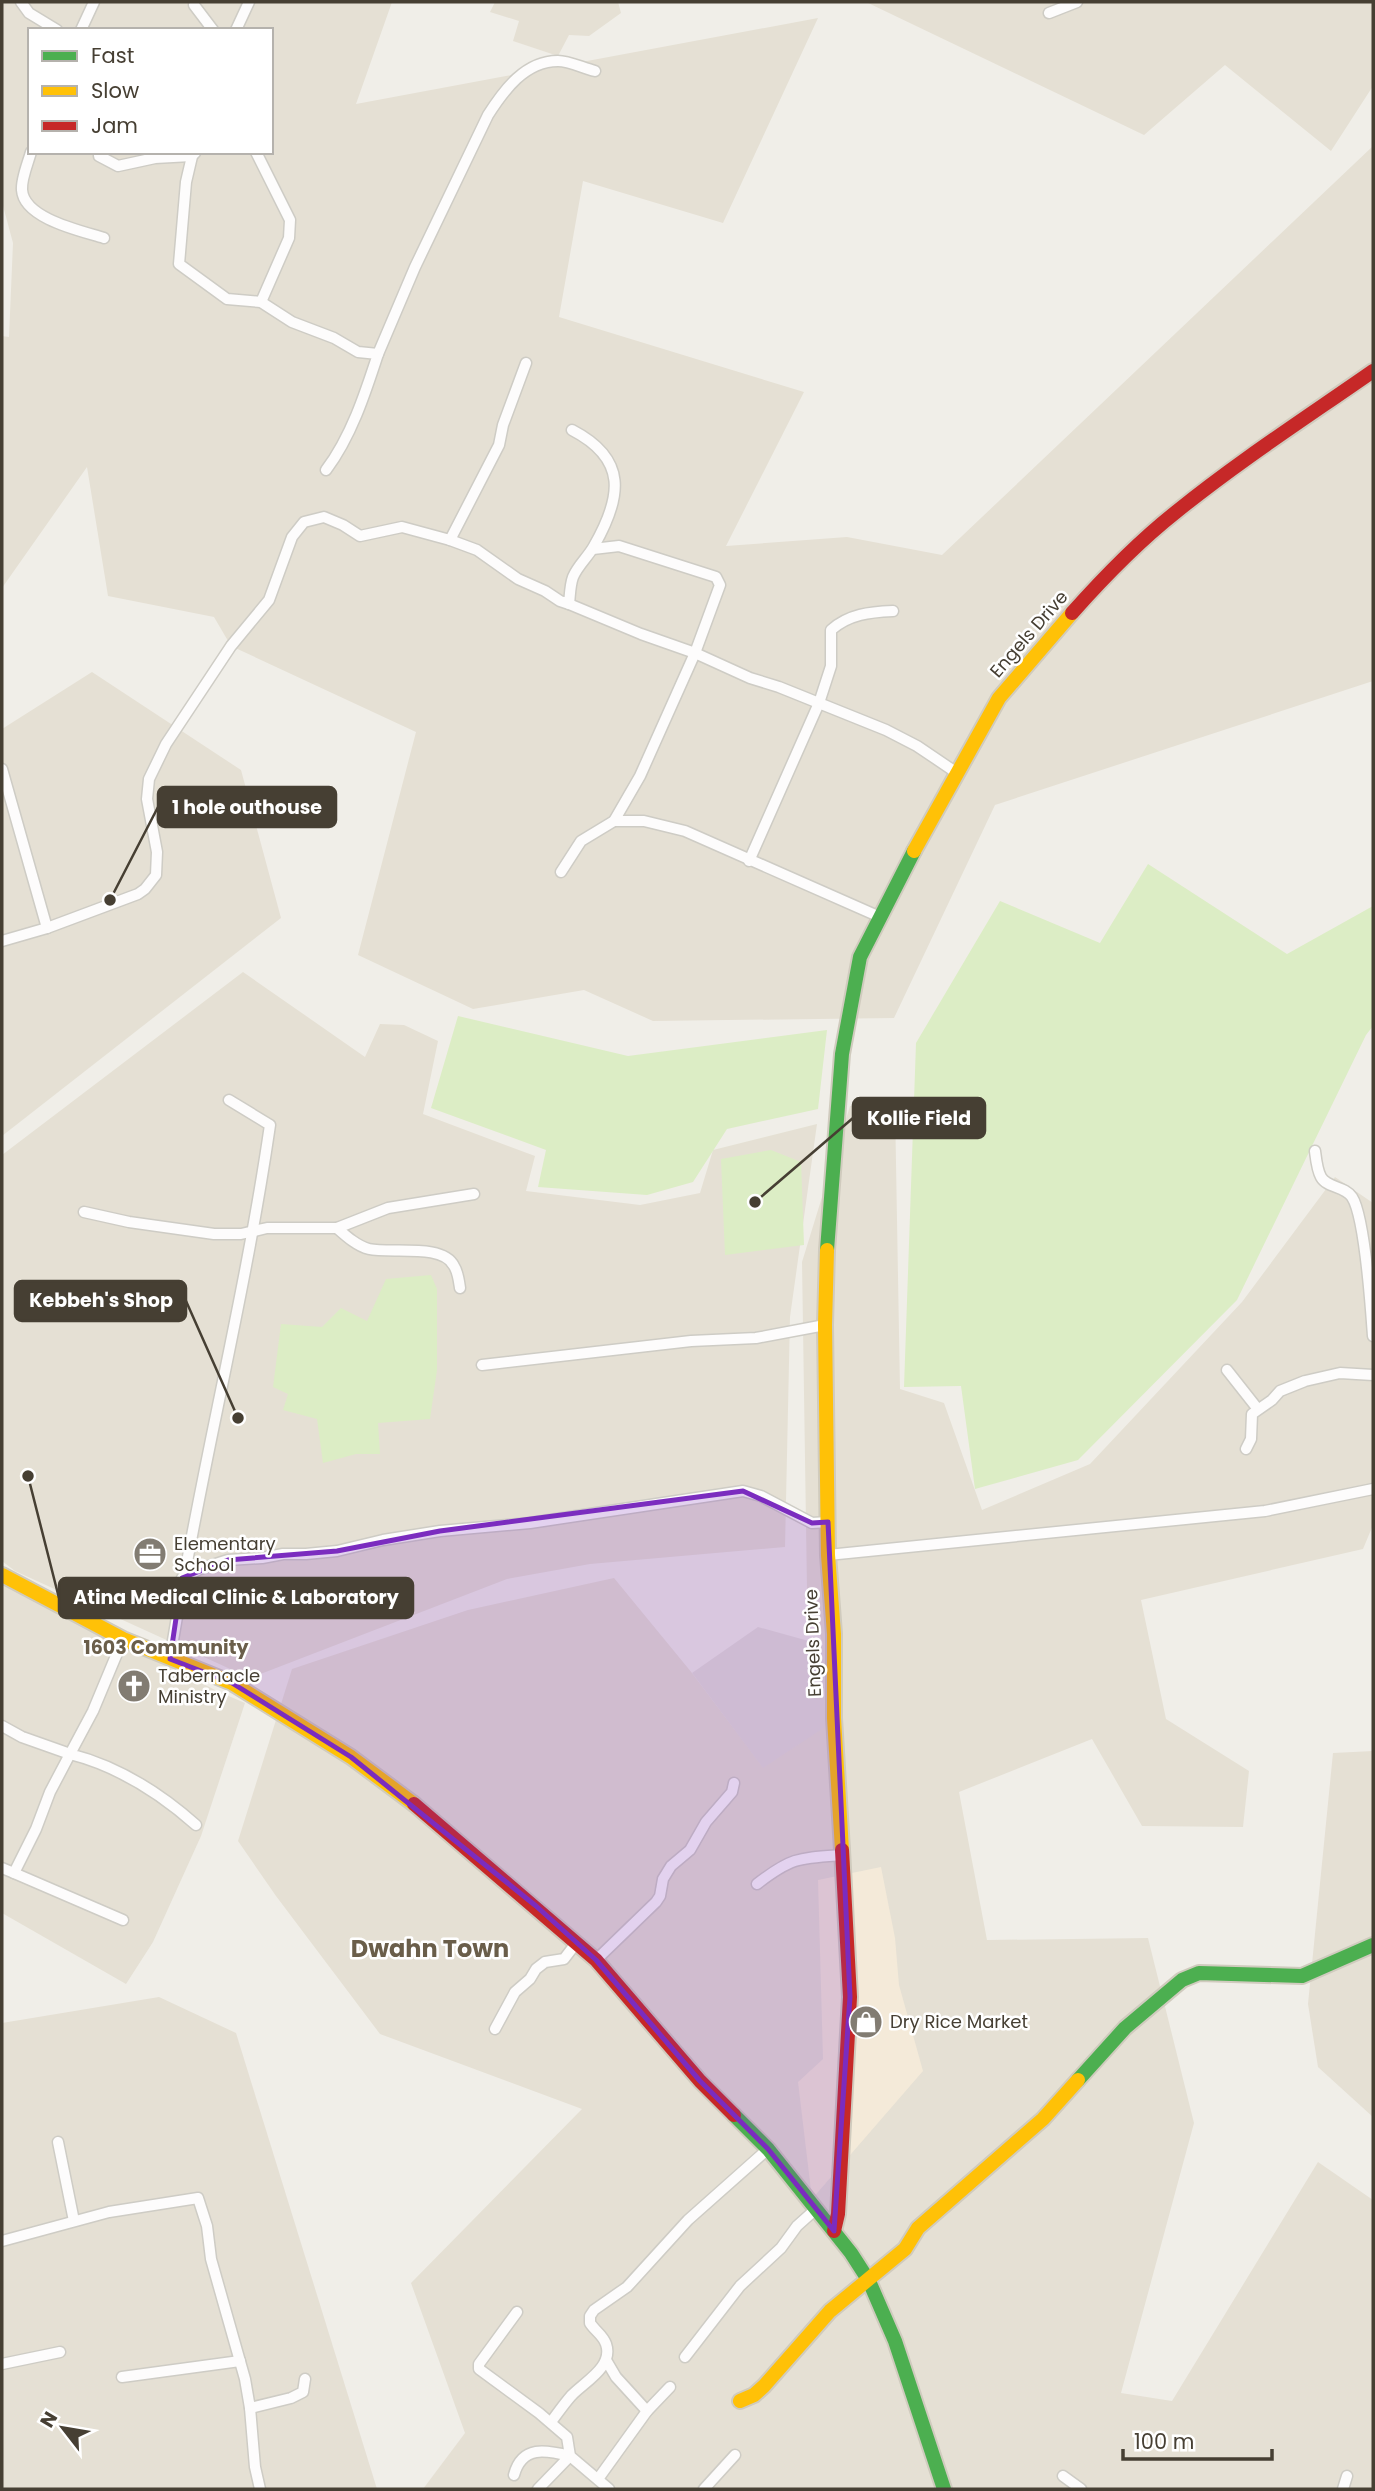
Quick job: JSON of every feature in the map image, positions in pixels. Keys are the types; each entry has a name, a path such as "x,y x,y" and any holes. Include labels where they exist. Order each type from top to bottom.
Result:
{"street":[{"path":"21,2 29,13 54,28"},
{"path":"81,28 94,2"},
{"path":"237,28 249,2"},
{"path":"1049,13 1077,2"},
{"path":"194,5 211,28"},
{"path":"326,470 342,449 415,267 488,115 502,93 518,77 536,65 560,61 595,71"},
{"path":"30,154 21,189 26,203 51,221 104,238"},
{"path":"99,154 118,166 193,154 178,264 227,299 261,302 292,322 334,338 358,352 378,354"},
{"path":"257,154 290,220 289,238 261,302"},
{"path":"450,540 499,445 503,425 526,363"},
{"name":"Engels Drive","path":"834,2231 838,2214 850,1997 834,1718 834,1634 828,1555 824,1325 828,1219 842,1054 860,957 975,738 999,698 1042,646 1106,575 1174,513 1244,460 1373,371"},
{"path":"569,604 572,580 579,565 593,549 610,514 616,478 606,455 572,430"},
{"path":"2,941 47,928 138,894 156,875 157,852 147,799 149,779 166,744 231,646 269,600 292,537 304,522 324,517 343,524 359,536 402,527 477,550 518,579 560,601 897,735 957,773"},
{"path":"561,872 581,841 614,821 640,776 695,653 720,585 716,577 619,547 593,549"},
{"path":"749,861 819,703 831,666 831,630 863,612 893,611"},
{"path":"2,769 47,928"},
{"path":"614,821 644,821 685,831 880,917"},
{"path":"170,1659 182,1578 254,1230 270,1125 229,1100"},
{"path":"1315,1151 1320,1175 1325,1182 1352,1196 1360,1219 1372,1298 1373,1336"},
{"path":"84,1212 129,1222 214,1234 241,1234 267,1228 337,1228 388,1208 474,1194"},
{"path":"337,1228 352,1241 368,1249 423,1251 447,1257 454,1265 460,1288"},
{"path":"482,1365 691,1341 756,1338 824,1325"},
{"path":"1227,1370 1257,1408"},
{"path":"1246,1449 1251,1439 1252,1414 1280,1391 1305,1381 1340,1373 1373,1375"},
{"path":"828,1555 1265,1511 1373,1489"},
{"path":"182,1578 228,1560 337,1551 440,1531 530,1523 743,1491 761,1496 812,1522 828,1522"},
{"path":"2,1575 123,1639 232,1683 351,1758 436,1821 596,1960 700,2081 768,2150 834,2231 869,2281 895,2341 944,2489"},
{"path":"14,1873 36,1829 50,1792 93,1711 123,1639"},
{"path":"2,1726 22,1737 110,1767 167,1800 196,1825"},
{"path":"596,1960 656,1902 663,1879 671,1866 690,1850 706,1822 732,1792 734,1783"},
{"path":"757,1884 781,1866 802,1857 843,1855"},
{"path":"2,1868 123,1920"},
{"path":"495,2029 515,1992 530,1979 536,1969 545,1962 564,1959 577,1942"},
{"path":"740,2401 754,2395 764,2386 830,2311 905,2249 918,2228 1043,2119 1125,2028 1182,1980 1199,1973 1302,1976 1373,1945"},
{"path":"58,2142 74,2221"},
{"path":"551,2422 571,2396 595,2375 606,2360 608,2347 590,2323 594,2310 627,2287 688,2220 768,2150"},
{"path":"2,2241 109,2212 198,2198 207,2225 211,2259 240,2361 250,2408 255,2467 260,2489"},
{"path":"685,2357 740,2286 782,2248 797,2226 816,2209"},
{"path":"517,2312 479,2364 479,2369 567,2437 570,2456"},
{"path":"2,2364 60,2352"},
{"path":"606,2360 615,2377 647,2411"},
{"path":"122,2377 240,2361"},
{"path":"250,2408 291,2399 303,2392 305,2379"},
{"path":"598,2479 647,2411 670,2387"},
{"path":"514,2475 523,2456 554,2452 570,2456 609,2489"},
{"path":"704,2489 735,2455"},
{"path":"538,2489 570,2456"},
{"path":"1063,2476 1082,2489"},
{"path":"1343,2489 1347,2476"}],"highlighted area":[{"path":"743,1491 812,1523 828,1522 850,1997 834,2231 768,2149 700,2081 596,1960 536,1906 351,1757 232,1683 170,1659 182,1578 228,1560 337,1551 440,1531"}],"shaded area":[{"path":"2,2 392,2 356,104 818,18 723,223 583,181 559,317 804,392 726,546 847,537 942,555 1373,146 1373,681 995,805 894,1018 653,1021 584,990 473,1009 358,955 416,732 231,646 214,617 108,596 87,467 2,588 2,336 9,337 13,243 2,202"},
{"path":"495,2 618,2 621,13 589,36 569,35 558,56 513,41 519,21 490,12"},
{"path":"866,2 1373,2 1373,86 1331,151 1225,65 1144,135"},
{"path":"92,672 241,770 281,918 2,1136 2,729"},
{"path":"243,972 365,1057 380,1024 404,1025 438,1041 423,1114 535,1156 526,1191 640,1205 700,1193 713,1150 817,1124 790,1317 785,1547 590,1564 507,1579 250,1678 15,1571 2,1561 2,1155"},
{"path":"850,1106 895,1106 900,1389 944,1403 982,1510 1090,1464 1242,1302 1335,1177 1373,1203 1373,1525 1363,1549 1141,1600 1166,1719 1249,1771 1243,1827 1142,1826 1092,1739 959,1792 987,1940 1148,1938 1194,2123 1121,2393 1172,2401 1318,2162 1373,2200 1373,2489 423,2489 465,2433 411,2283 582,2109 380,2034 238,1841 292,1669 468,1610 614,1578 692,1673 763,1767 823,1645 807,1589 802,1262"},
{"path":"2,1580 245,1703 201,1836 153,1942 126,1984 2,1913"},
{"path":"758,1627 823,1645 825,1727 763,1768 692,1673"},
{"path":"1373,1751 1373,2117 1318,2067 1308,2004 1333,1753"},
{"name":"Dry Rice Market","path":"881,1867 895,1938 899,1985 923,2071 812,2199 798,2082 823,2059 818,1880"},
{"path":"159,1997 236,2033 377,2489 2,2489 2,2023"}],"green space":[{"path":"1148,864 1287,954 1373,906 1373,1026 1366,1035 1237,1300 1078,1460 975,1489 961,1386 904,1387 916,1043 1000,901 1100,943"},
{"path":"458,1016 628,1056 827,1030 818,1109 727,1129 693,1182 647,1195 538,1187 546,1150 431,1108"},
{"path":"771,1150 801,1162 804,1245 725,1255 721,1159"},
{"path":"431,1275 437,1289 437,1370 430,1419 378,1423 380,1454 356,1454 323,1463 317,1419 283,1410 288,1394 273,1387 281,1324 322,1327 341,1308 367,1321 386,1279"}],"traffic: fast":[{"path":"827,1250 842,1054 860,957 914,851"},
{"path":"1078,2080 1125,2028 1182,1980 1199,1973 1302,1976 1373,1945"},
{"path":"734,2115 768,2149 851,2253 869,2281 895,2341 944,2489"}],"traffic: slow":[{"path":"914,851 999,698 1072,613"},
{"path":"827,1250 825,1325 828,1555 834,1634 834,1718 842,1850"},
{"path":"2,1575 123,1639 232,1683 351,1757 414,1804"},
{"path":"740,2401 754,2395 764,2386 830,2311 905,2249 918,2228 1043,2119 1078,2080"}],"traffic: jam":[{"path":"1072,613 1122,560 1176,512 1249,457 1373,371"},
{"path":"414,1804 596,1960 700,2081 734,2115"},
{"path":"834,2231 838,2214 850,1997 842,1850"}],"place":[{"name":"1 hole outhouse","path":"110,900"},
{"name":"Kollie Field","path":"755,1202"},
{"name":"Kebbeh's Shop","path":"238,1418"},
{"name":"Atina Medical Clinic & Laboratory","path":"28,1476"},
{"name":"Elementary School","path":"150,1554"},
{"name":"Tabernacle Ministry","path":"134,1686"},
{"name":"Dry Rice Market","path":"866,2022"}],"district":[{"name":"1603 Community","path":"166,1647"},
{"name":"Dwahn Town","path":"430,1949"}]}
